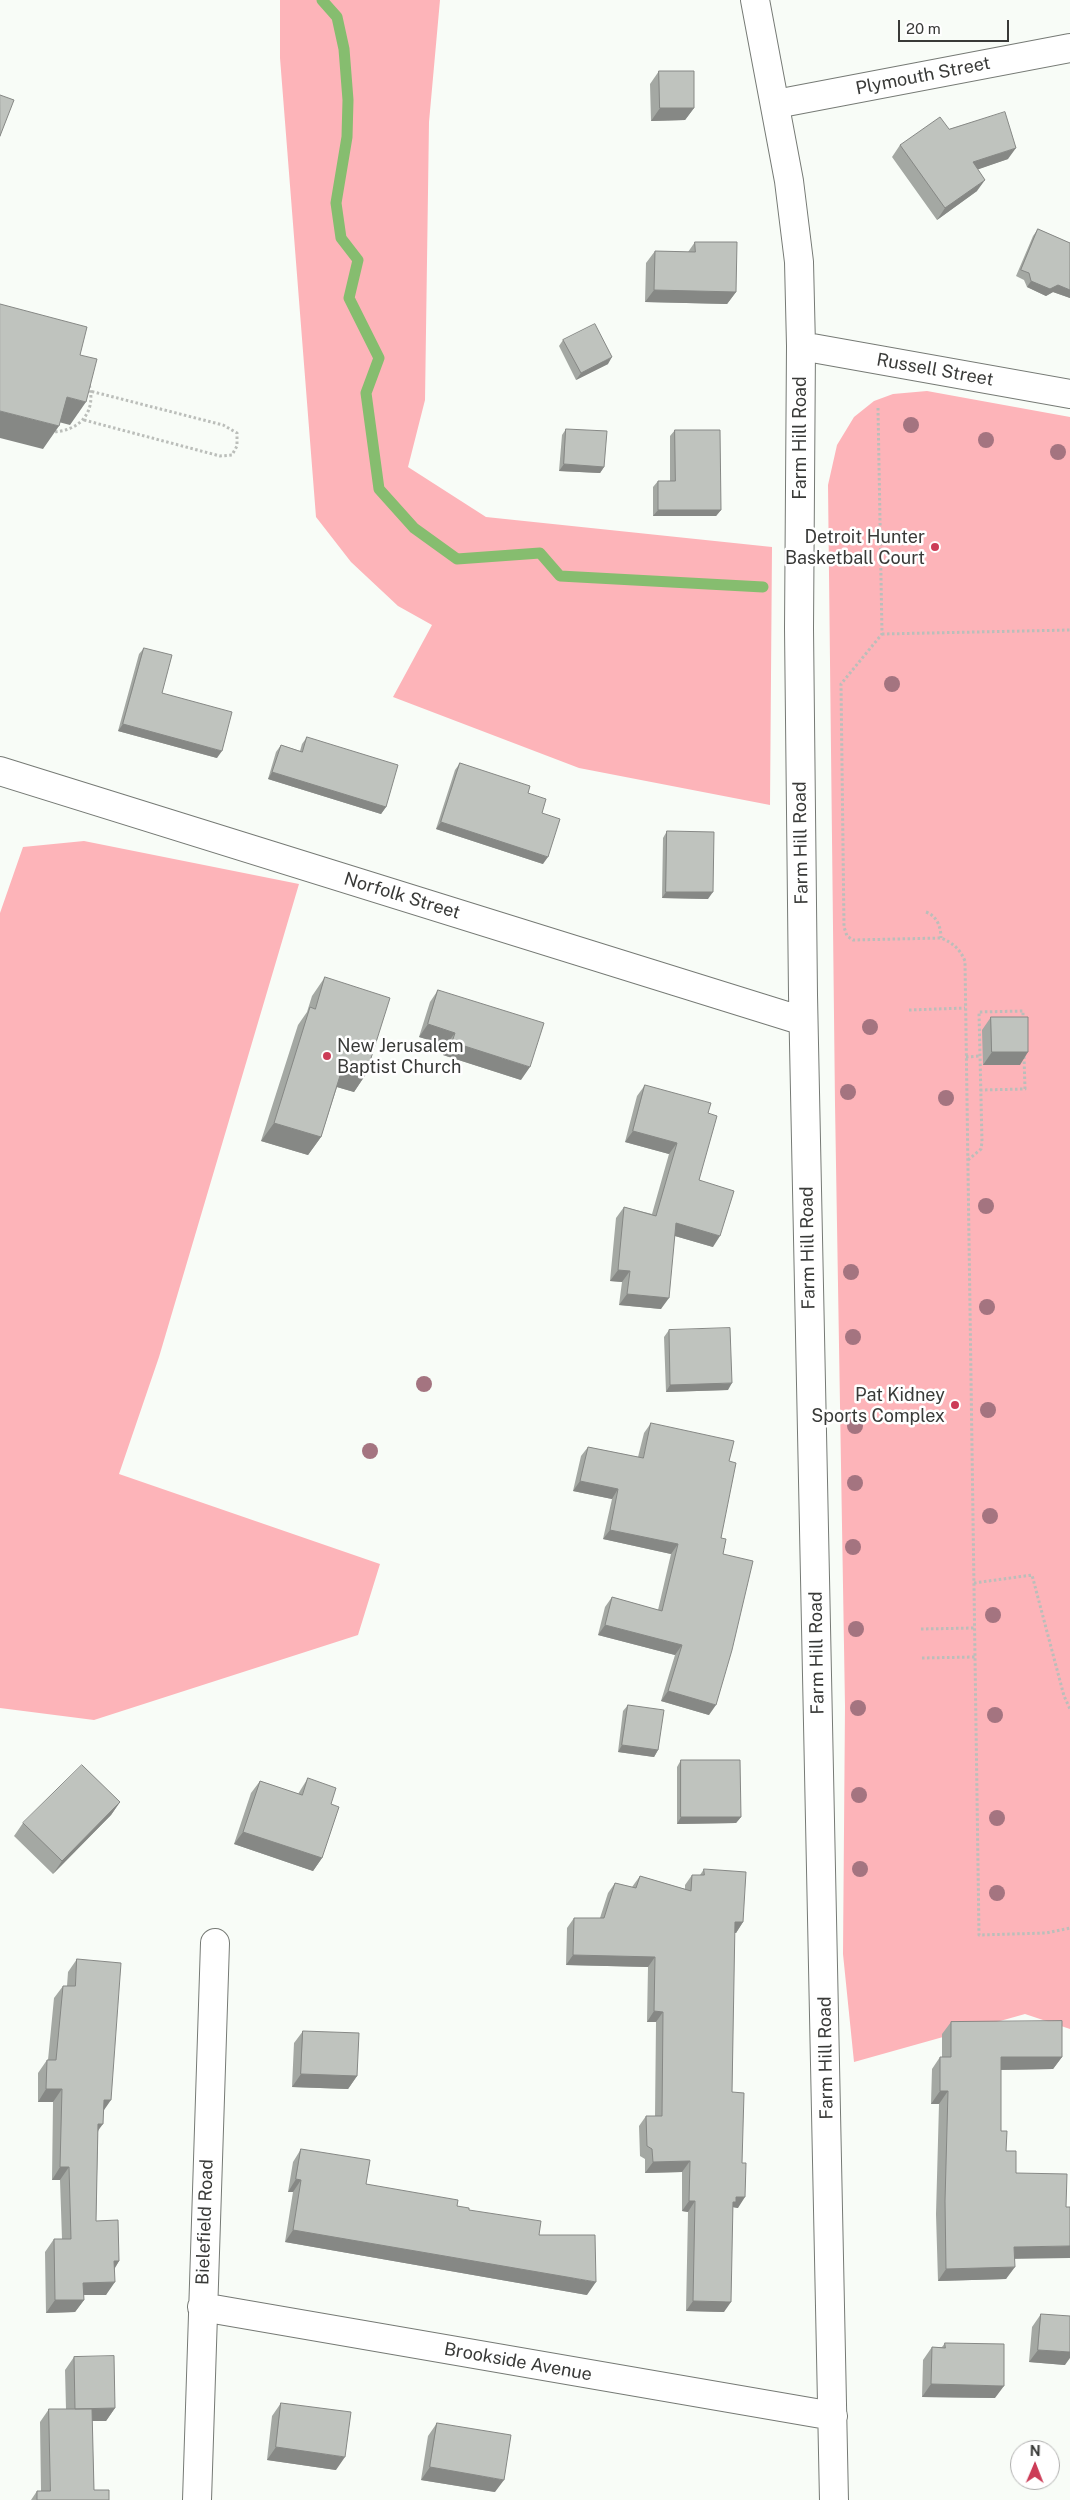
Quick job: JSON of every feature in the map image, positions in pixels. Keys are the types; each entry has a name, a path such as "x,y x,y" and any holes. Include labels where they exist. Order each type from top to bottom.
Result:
{"street":[{"name":"Farm Hill Road","path":"755,0 776,104 799,262 801,346 799,628 803,1021 834,2500"},
{"name":"Plymouth Street","path":"776,104 1070,48"},
{"name":"Russell Street","path":"801,346 1070,394"},
{"name":"Norfolk Street","path":"0,771 803,1021"},
{"name":"Bielefield Road","path":"197,2500 214,1943"},
{"name":"Brookside Avenue","path":"202,2307 833,2416"}],"path":[{"path":"48,432 69,430 84,420 91,396 88,381"},
{"path":"84,420 220,456 232,455 237,446 237,433 223,425 90,391"},
{"path":"878,408 882,634 841,684 844,927 847,936 853,940 941,938 952,943 965,961 979,1935 1046,1933 1070,1928"},
{"path":"882,634 1070,630"},
{"path":"926,912 937,921 941,931 941,938"},
{"path":"909,1010 965,1008"},
{"path":"968,1160 980,1149 979,1012 1023,1011 1023,1021"},
{"path":"980,1090 1025,1089 1024,1050"},
{"path":"966,1057 980,1056"},
{"path":"974,1583 1032,1575 1064,1696 1070,1709"},
{"path":"921,1629 974,1628"},
{"path":"922,1658 975,1657"}],"shaded area":[{"path":"280,0 440,0 429,122 425,400 408,467 486,517 772,547 770,805 579,768 393,697 432,625 398,606 351,562 316,517 280,58"},
{"name":"Pat Kidney Sports Complex","path":"927,391 1070,417 1070,2029 1025,2014 854,2062 843,1954 845,1706 835,1104 828,485 837,445 854,417 874,401 893,394"},
{"path":"84,841 299,884 159,1357 119,1474 380,1564 358,1635 94,1720 0,1708 0,913 23,847"}],"building":[{"path":"659,71 694,71 694,108 660,108"},
{"path":"0,95 14,100 0,136"},
{"path":"1005,112 1016,148 973,162 985,180 945,208 900,145 940,117 949,129"},
{"path":"1038,229 1070,243 1070,290 1058,285 1050,289 1031,281 1029,273 1021,270"},
{"path":"695,242 737,242 736,292 654,290 655,251 695,252"},
{"path":"0,304 87,327 80,355 97,359 86,402 67,397 59,426 0,411"},
{"path":"595,324 612,357 581,373 563,340"},
{"path":"566,429 607,431 604,467 564,464"},
{"path":"675,430 720,430 721,510 658,510 658,481 675,481"},
{"path":"144,648 172,655 162,693 232,712 222,751 123,724"},
{"path":"307,737 398,765 386,807 272,772 281,745 302,752"},
{"path":"460,763 530,786 528,793 546,799 542,813 560,819 548,857 441,822"},
{"path":"667,831 714,832 713,892 666,892"},
{"name":"New Jerusalem Baptist Church","path":"325,977 390,998 366,1074 343,1066 321,1137 274,1123 310,1007 315,1009"},
{"path":"438,990 544,1023 530,1067 452,1042 455,1033 428,1024"},
{"path":"991,1017 1028,1017 1028,1052 992,1052"},
{"path":"645,1085 711,1103 708,1113 717,1116 699,1180 734,1191 720,1236 676,1223 669,1298 627,1294 630,1271 618,1270 624,1207 656,1216 677,1143 633,1131"},
{"path":"730,1328 732,1383 670,1385 669,1330"},
{"path":"651,1423 734,1441 729,1461 736,1463 721,1538 726,1539 723,1554 753,1561 732,1650 716,1705 668,1691 682,1645 605,1625 612,1597 662,1611 678,1544 610,1530 618,1489 580,1481 588,1447 643,1458"},
{"path":"628,1705 664,1710 658,1750 622,1745"},
{"path":"681,1760 740,1760 741,1817 681,1817"},
{"path":"82,1765 120,1802 62,1861 23,1823"},
{"path":"308,1778 336,1788 331,1804 339,1807 322,1858 243,1832 260,1781 302,1795"},
{"path":"704,1869 746,1872 743,1922 735,1922 732,2092 744,2093 742,2163 746,2163 745,2197 736,2197 736,2202 733,2202 731,2302 693,2301 695,2201 689,2201 690,2161 653,2162 652,2149 647,2146 646,2116 662,2116 663,2012 654,2011 655,1957 573,1955 574,1918 604,1918 615,1883 636,1888 640,1876 691,1891 692,1875 704,1875"},
{"path":"77,1959 121,1963 111,2100 104,2100 103,2124 98,2124 96,2221 118,2220 119,2261 114,2261 115,2282 83,2283 84,2300 55,2300 54,2239 71,2239 69,2167 60,2167 62,2089 46,2089 47,2060 56,2060 63,1986 75,1986"},
{"path":"1062,2021 1062,2057 1001,2057 1001,2131 1007,2131 1006,2151 1016,2151 1016,2173 1067,2174 1066,2207 1070,2207 1070,2246 1014,2247 1015,2267 946,2269 945,2201 948,2091 940,2091 940,2057 951,2057 951,2022"},
{"path":"303,2031 359,2033 357,2076 301,2074"},
{"path":"301,2149 370,2160 366,2184 458,2200 457,2206 469,2208 469,2210 541,2221 539,2235 595,2235 596,2282 293,2230 301,2180 296,2179"},
{"path":"1041,2314 1070,2316 1070,2352 1038,2350"},
{"path":"945,2343 1004,2344 1004,2386 931,2384 932,2347 945,2348"},
{"path":"114,2356 115,2408 75,2409 74,2357"},
{"path":"281,2403 351,2412 345,2457 276,2447"},
{"path":"49,2409 92,2409 94,2490 109,2490 109,2500 37,2500 37,2491 50,2491"},
{"path":"437,2423 511,2435 504,2480 430,2467"}],"waterway":[{"path":"322,0 337,17 344,49 348,100 347,137 336,203 341,238 358,260 349,298 379,358 366,393 379,489 414,528 457,559 540,553 560,576 763,587"}],"place":[{"name":"Detroit Hunter Basketball Court","path":"935,547"},
{"name":"New Jerusalem Baptist Church","path":"327,1056"},
{"name":"Pat Kidney Sports Complex","path":"955,1405"}]}
